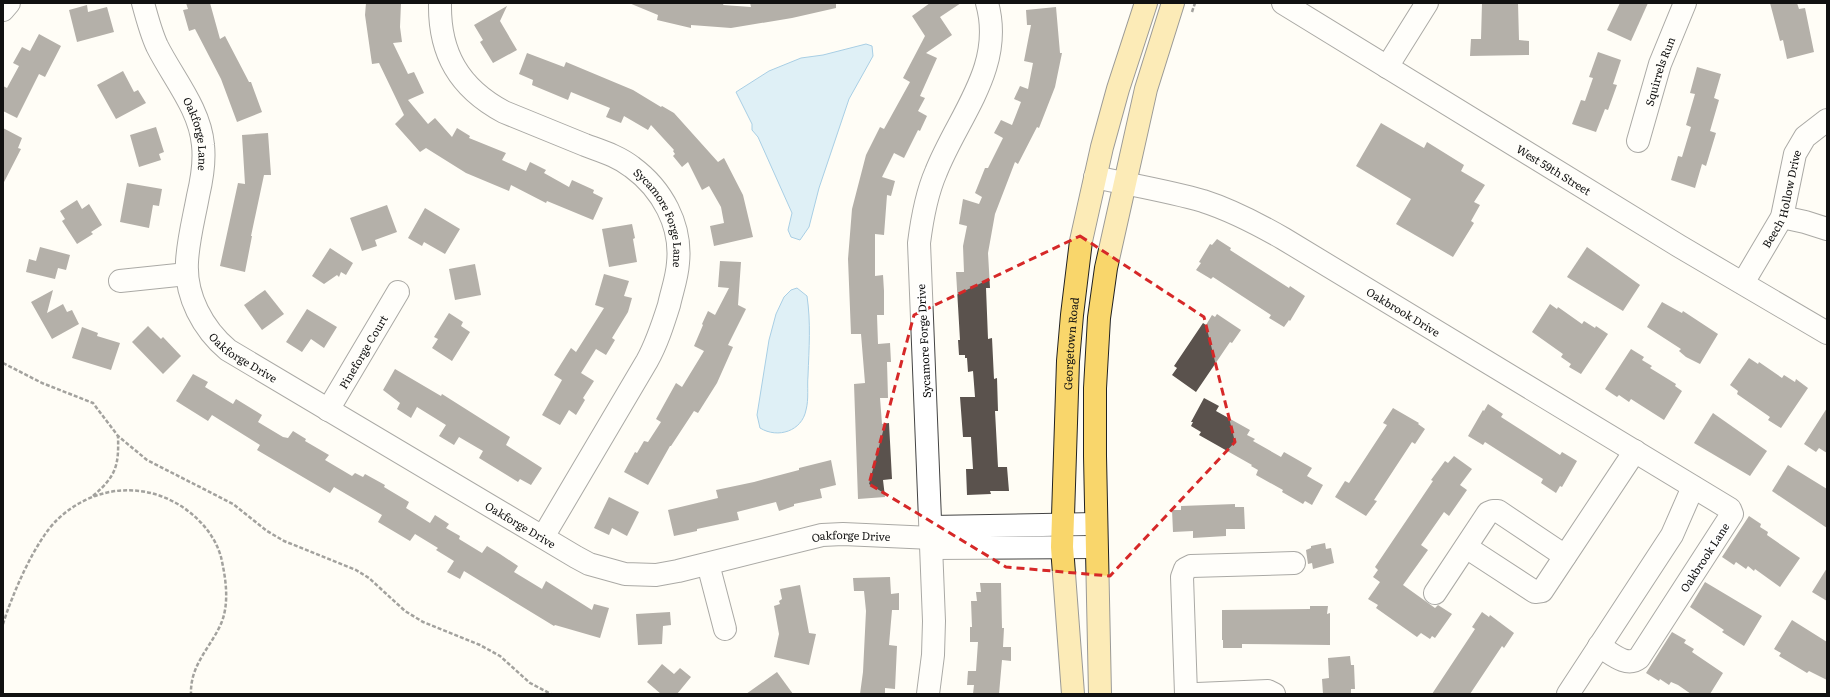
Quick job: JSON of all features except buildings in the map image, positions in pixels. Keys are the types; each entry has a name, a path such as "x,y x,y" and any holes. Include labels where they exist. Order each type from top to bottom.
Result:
{"main road":[{"name":"Georgetown Road","path":"1073,694 1062,547 1068,361 1072,315 1081,241 1095,177 1118,89 1146,3"},
{"path":"1100,694 1096,547 1095,388 1100,318 1106,268 1124,183 1146,89 1173,3"}],"street":[{"path":"3,10 9,3"},
{"name":"Oakforge Lane","path":"143,3 157,47 191,107 200,128 203,143 204,166 187,253 187,274"},
{"name":"Sycamore Forge Lane","path":"440,3 439,23 444,44 453,65 465,83 490,104 504,112 612,156 632,166 648,181 662,198 669,212 676,233 678,262 676,277 657,341 647,361 543,537"},
{"name":"Sycamore Forge Drive","path":"928,694 934,640 932,538 919,243 924,208 936,172 980,82 988,62 991,26 987,3"},
{"name":"West 59th Street","path":"1283,3 1827,333"},
{"path":"1387,67 1427,3"},
{"name":"Squirrels Run","path":"1638,141 1660,64 1685,3"},
{"name":"Beech Hollow Drive","path":"1743,283 1782,217 1794,154 1806,137 1827,120"},
{"name":"Oakbrook Drive","path":"1095,177 1155,189 1204,202 1253,222 1284,239 1693,487"},
{"path":"1782,217 1805,222 1827,230"},
{"path":"120,281 187,274"},
{"name":"Oakforge Drive","path":"187,274 189,289 194,304 208,329 217,341 240,358 589,564 625,574 663,574 822,535 843,534 932,538 1062,547 1096,547"},
{"name":"Pineforge Court","path":"328,410 398,292"},
{"path":"1466,547 1535,592 1543,589 1635,451"},
{"path":"1568,694 1672,535 1693,487"},
{"name":"Oakbrook Lane","path":"1600,646 1624,662 1637,660 1732,514 1730,509 1693,487"},
{"path":"1435,593 1488,513 1493,511 1498,511 1565,556"},
{"path":"932,538 1063,524 1096,524"},
{"path":"1186,694 1182,577 1185,569 1191,566 1294,563"},
{"path":"708,564 725,629"},
{"path":"1197,694 1268,691 1274,694"}],"path":[{"path":"1190,17 1195,3"},
{"path":"3,364 42,383 93,403 118,436 147,460 233,504 267,531 284,541 356,570 369,578 405,611 423,622 480,645 500,656 530,683 551,694"},
{"path":"91,498 106,485 113,475 119,454 118,436"},
{"path":"3,624 11,601 43,536 56,520 72,507 91,498 113,491 128,490 159,494 198,517 210,533 220,556 225,578 226,601 220,625 199,660 191,682 191,694"}],"highlighted area":[{"path":"1080,236 1204,317 1235,442 1110,576 1006,567 869,484 914,315"}],"water":[{"path":"866,44 872,46 873,56 849,99 819,188 809,227 800,240 791,237 788,230 792,213 758,137 752,130 752,124 736,92 769,71 801,58 823,55"},
{"path":"797,288 807,296 809,316 807,406 804,417 794,428 781,433 774,433 760,428 757,415 769,340 776,314 784,297 791,290"}]}
